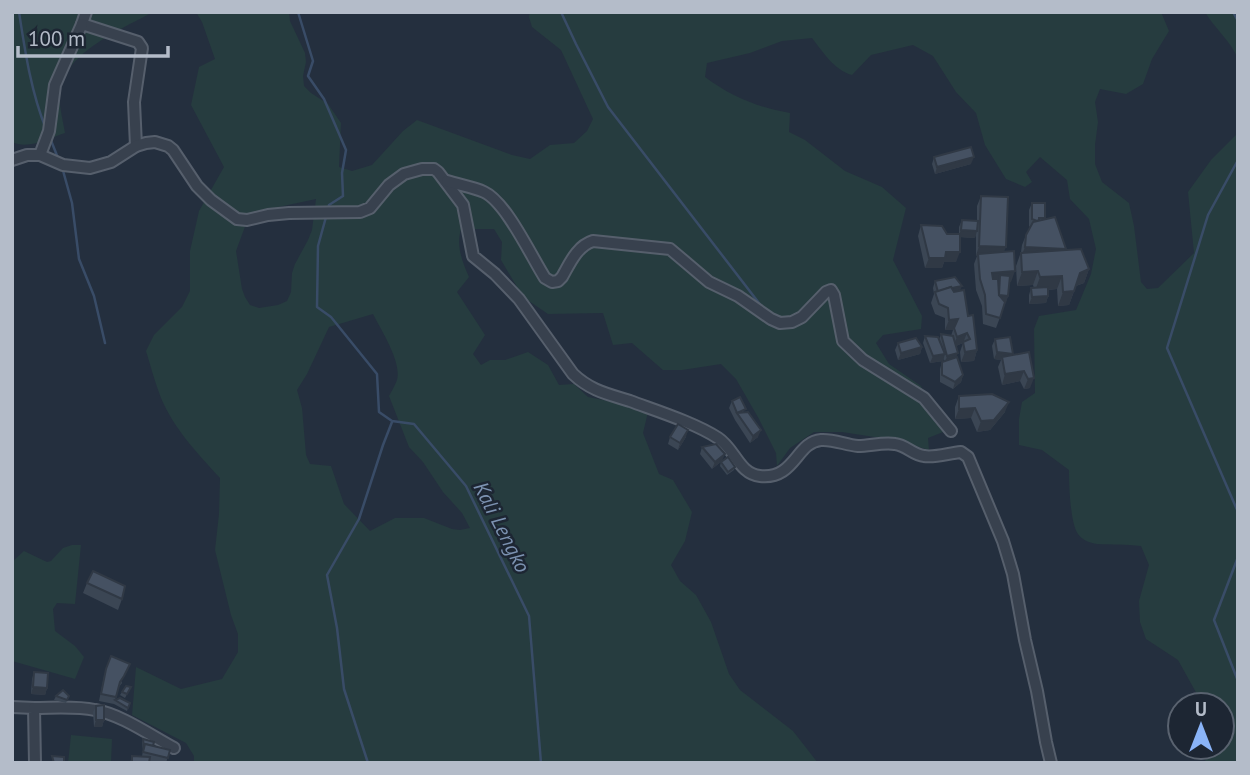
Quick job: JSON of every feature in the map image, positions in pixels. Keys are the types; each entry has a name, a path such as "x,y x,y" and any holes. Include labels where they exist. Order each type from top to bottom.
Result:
{"street":[{"path":"40,155 48,134 54,88 86,12"},
{"path":"82,24 140,44 134,103 136,146"},
{"path":"12,160 27,155 40,155 60,164 97,167 118,159 136,146 151,142 168,146 197,186 211,200 237,219 247,220 277,213 365,211 396,180 413,171 434,169 458,196 465,212 473,256 519,299 582,383 670,416 720,439 748,473 777,476 812,442 821,440 854,446 897,444 925,457 965,453 989,503 1013,574 1051,763"},
{"path":"447,181 484,192 491,197 506,213 545,278 552,282 562,277 580,247 593,241 670,249 709,282 738,296 780,323 792,322 802,317 831,290 843,341 863,360 924,398 951,431"},
{"path":"12,707 87,708 107,713 173,748"},
{"path":"34,708 35,763"}],"green space":[{"path":"12,12 153,12 97,43 73,64 64,76 60,90 65,133 25,145 12,142"},
{"path":"196,12 289,12 290,21 305,53 304,86 328,104 341,123 339,167 352,171 372,165 403,131 417,120 530,159 550,145 574,143 587,131 593,119 561,50 532,27 530,12 1161,12 1169,31 1152,59 1143,84 1126,94 1100,89 1095,102 1098,122 1095,164 1102,182 1129,203 1141,282 1147,289 1158,288 1194,253 1188,192 1211,160 1238,133 1238,763 1205,763 1236,761 1236,691 1195,691 1178,660 1146,639 1140,622 1139,601 1149,565 1141,546 1097,544 1082,538 1073,521 1069,470 1042,450 1019,445 1022,402 1035,393 1034,329 1039,316 1076,310 1091,274 1096,249 1089,219 1070,199 1067,180 1040,157 1026,172 1032,182 1025,187 1006,179 985,145 976,113 956,92 933,56 913,45 871,55 852,75 834,65 812,38 782,41 750,53 707,63 705,77 745,100 790,113 789,132 805,140 845,171 882,187 906,208 893,260 922,316 921,329 883,335 876,343 889,364 921,386 934,414 948,430 928,438 929,450 894,440 842,432 814,432 790,448 777,466 776,453 759,419 736,379 721,364 663,370 632,343 613,345 603,313 548,314 523,297 501,260 502,242 494,229 461,229 459,247 469,277 457,292 485,335 473,354 481,365 490,360 505,360 528,352 548,365 559,385 574,384 588,397 648,412 643,433 659,474 673,480 692,512 685,541 671,565 680,581 696,595 711,622 729,674 740,690 793,731 818,763 194,763 194,756 186,743 132,715 136,667 181,689 222,679 238,652 238,634 215,550 220,478 187,441 173,420 161,398 146,351 154,335 182,307 190,291 190,251 199,211 224,167 191,105 199,67 215,59","holes":["316,199 312,230 295,264 287,301 259,308 250,305 242,289 236,251 250,213","373,314 390,346 398,373 389,396 409,447 462,513 470,528 452,529 424,518 395,518 370,531 344,504 331,466 310,464 306,455 302,408 297,390 329,327"]},
{"path":"1205,12 1238,12 1238,59 1231,46"},
{"path":"81,545 75,604 57,603 53,609 55,631 75,646 84,657 75,679 12,661 12,562 24,551 47,562 51,561 63,548"},
{"path":"71,735 112,739 111,763 68,763"}],"building":[{"path":"971,147 974,157 937,167 934,157"},
{"path":"981,196 1008,197 1006,247 979,246"},
{"path":"1032,203 1045,203 1045,218 1039,218 1037,221 1032,219"},
{"path":"1055,217 1066,249 1025,247 1026,235 1033,222"},
{"path":"962,220 978,221 977,231 961,230"},
{"path":"921,225 942,226 947,234 960,234 960,252 946,252 945,258 929,258"},
{"path":"1081,249 1089,269 1080,273 1074,291 1063,292 1062,276 1040,277 1038,271 1022,272 1021,253"},
{"path":"1014,251 1015,271 992,273 993,279 998,279 999,295 1005,302 1000,318 986,314 978,254"},
{"path":"1000,275 1010,276 1008,296 999,295"},
{"path":"955,277 962,286 938,292 935,281"},
{"path":"951,287 954,292 964,290 968,316 973,315 977,350 965,352 963,342 970,339 967,333 957,337 954,328 958,319 949,320 948,308 939,304 935,292"},
{"path":"1048,287 1048,296 1032,297 1031,288"},
{"path":"941,334 953,336 958,353 947,356"},
{"path":"925,336 938,337 945,354 933,356"},
{"path":"1010,337 1013,354 997,352 995,339"},
{"path":"916,338 922,347 901,353 898,343"},
{"path":"1029,352 1034,378 1028,379 1024,371 1005,374 1002,357"},
{"path":"957,357 963,375 955,382 942,375 942,362"},
{"path":"992,394 1009,402 994,420 981,421 975,408 959,409 959,396"},
{"path":"740,397 746,409 737,413 732,401"},
{"path":"748,412 761,430 753,436 737,413"},
{"path":"678,424 688,430 680,443 670,437"},
{"path":"716,444 725,454 715,462 702,447"},
{"path":"728,457 735,467 728,472 721,462"},
{"path":"93,571 125,586 122,599 87,583"},
{"path":"111,656 130,664 120,682 116,697 101,694"},
{"path":"34,672 48,673 47,688 33,687"},
{"path":"126,686 131,687 127,694 122,692"},
{"path":"63,690 69,696 67,700 56,696"},
{"path":"120,698 130,703 128,708 115,700"},
{"path":"104,705 104,720 96,720 96,706"},
{"path":"143,739 154,742 153,746 145,744 144,748"},
{"path":"145,744 170,750 168,758 143,752"},
{"path":"52,756 64,757 64,763 54,763"},
{"path":"132,756 150,757 149,763 132,763"}],"waterway":[{"path":"19,12 32,86 46,129"},
{"name":"Kali Lengko","path":"298,12 313,61 308,76 324,99 346,150 342,173 343,196 329,205 328,211"},
{"path":"561,12 608,107 762,307"},
{"path":"1233,12 1238,21"},
{"path":"50,138 58,158"},
{"path":"1238,160 1208,215 1167,348 1238,512"},
{"path":"62,167 72,203 79,259 94,296 105,343"},
{"name":"Kali Lengko","path":"326,217 318,246 317,307 331,317 377,374 379,412 392,421 414,424 466,486 529,616 541,763"},
{"path":"368,763 344,689 327,575 359,519 392,422"},
{"path":"1238,557 1214,620 1238,681"}]}
